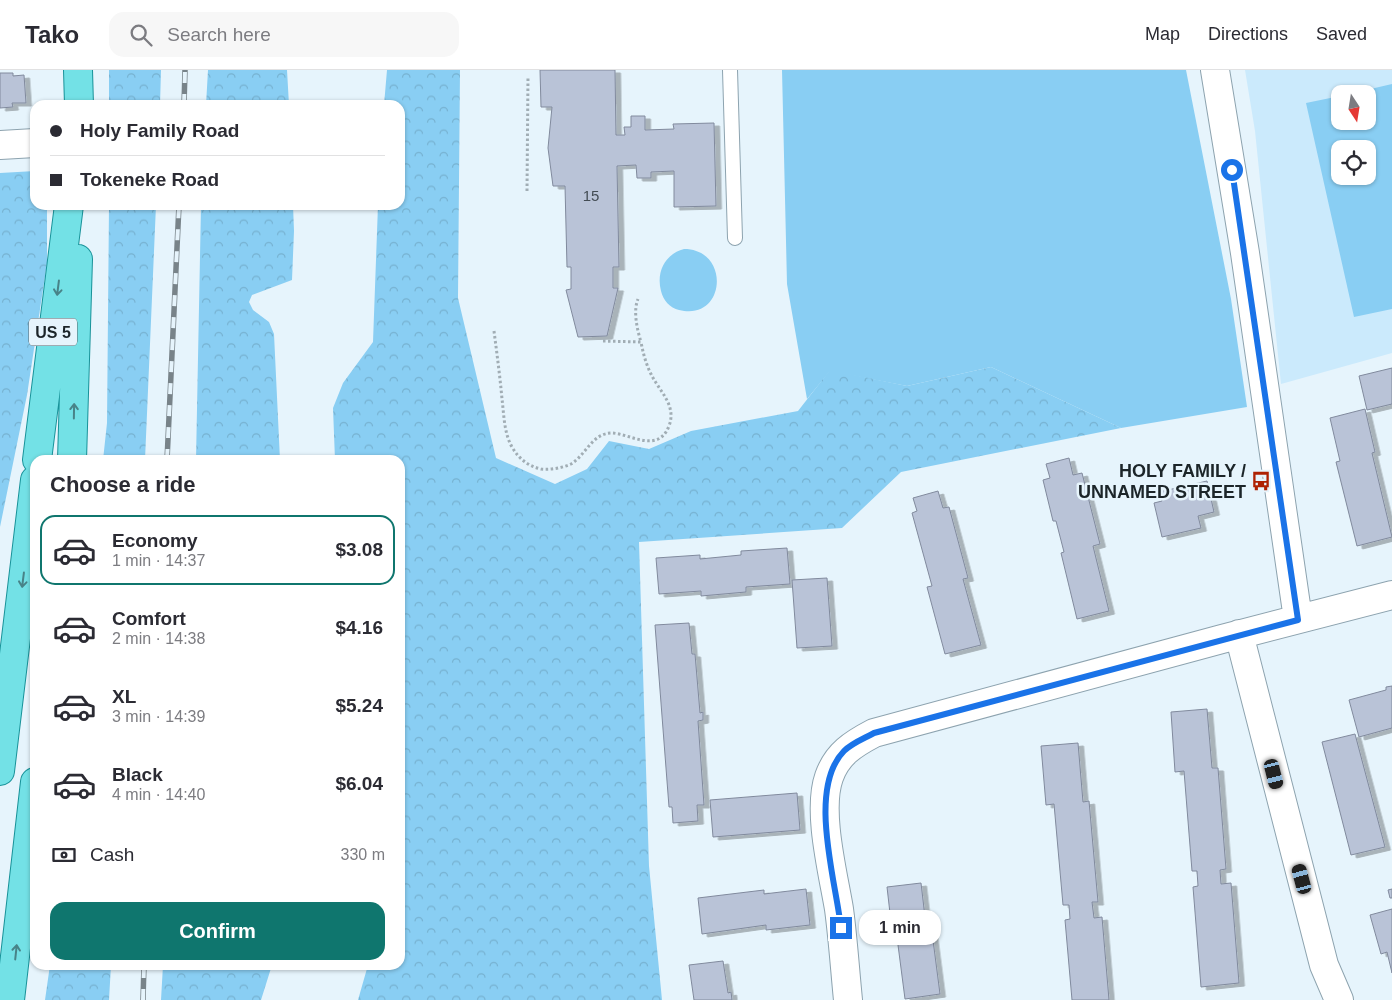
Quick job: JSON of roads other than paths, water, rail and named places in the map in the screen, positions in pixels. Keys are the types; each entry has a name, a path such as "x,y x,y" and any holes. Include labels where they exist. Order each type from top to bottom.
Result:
{"main road":[{"path":"78,70 79,100"},
{"name":"US 5","path":"38,455 68,210"},
{"name":"US 5","path":"72,455 79,210"},
{"path":"0,771 30,522"},
{"path":"10,1000 30,826"}],"street":[{"path":"1215,70 1247,270 1298,620"},
{"path":"0,145 30,143"},
{"path":"848,1000 839,910 829,854 826,794 828,779 838,759 853,744 874,733 1239,634 1392,595"},
{"path":"1239,634 1324,965 1339,1000"}],"lane":[{"path":"730,70 735,238"}],"railway":[{"path":"184,100 185,70"},
{"path":"167,455 179,210"},
{"path":"143,1000 144,970"}],"place":[{"name":"HOLY FAMILY / UNNAMED STREET","path":"1261,481"}]}
